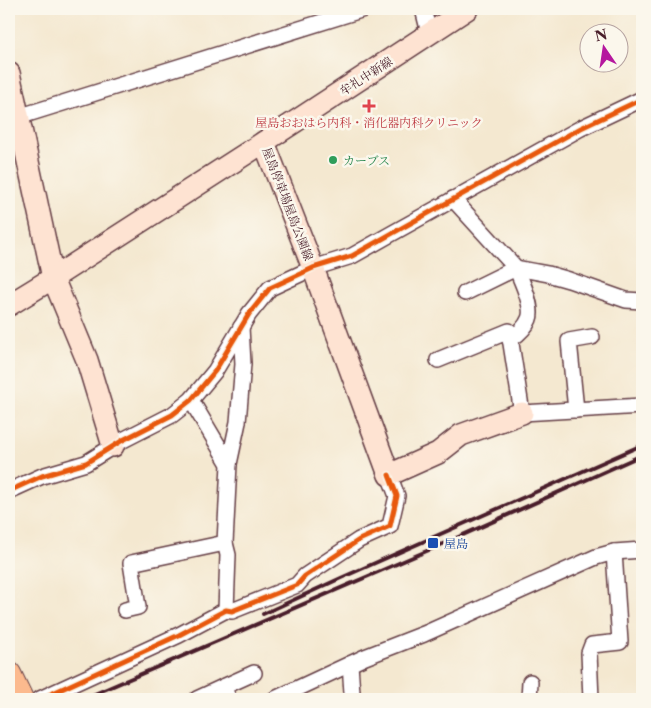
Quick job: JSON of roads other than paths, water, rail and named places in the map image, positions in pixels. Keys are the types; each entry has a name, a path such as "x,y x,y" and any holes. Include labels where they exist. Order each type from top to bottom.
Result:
{"main road":[{"name":"牟礼中新線","path":"264,142 467,9"},
{"path":"9,73 53,278 86,360 113,446"},
{"name":"屋島停車場屋島公園線","path":"53,278 264,142 390,475"},
{"path":"9,305 53,278"},
{"path":"390,475 438,453 461,435 522,413"},
{"path":"9,674 20,699"}],"street":[{"path":"18,117 364,9"},
{"path":"423,9 429,34"},
{"path":"9,491 42,476 86,463 123,440 172,415 191,400 215,370 249,314 270,288 313,268 352,256 581,128 642,99"},
{"path":"453,200 516,268 529,303 530,319 519,334 510,340"},
{"path":"465,292 516,268 569,280 626,300 642,301"},
{"path":"226,610 228,555 225,543 229,464 239,412 243,364 241,327"},
{"path":"438,360 509,330 522,413 642,406"},
{"path":"576,410 569,341 592,337"},
{"path":"191,400 229,464"},
{"path":"40,699 179,635 226,610 232,610 297,585 305,576 359,540 390,526 397,496 390,475"},
{"path":"125,610 138,607 131,563 225,543"},
{"path":"275,699 365,657 424,634 596,557 614,552 642,550"},
{"path":"591,699 589,653 592,646 620,642 614,552"},
{"path":"350,664 352,699"},
{"path":"197,699 226,693 254,673"},
{"path":"529,699 530,682"}],"railway":[{"path":"263,614 642,445"},
{"path":"83,699 436,547 642,455"}],"place":[{"name":"屋島おおはら内科・消化器内科クリニック","path":"369,106"},
{"name":"カーブス","path":"333,160"},
{"name":"屋島","path":"433,543"}]}
